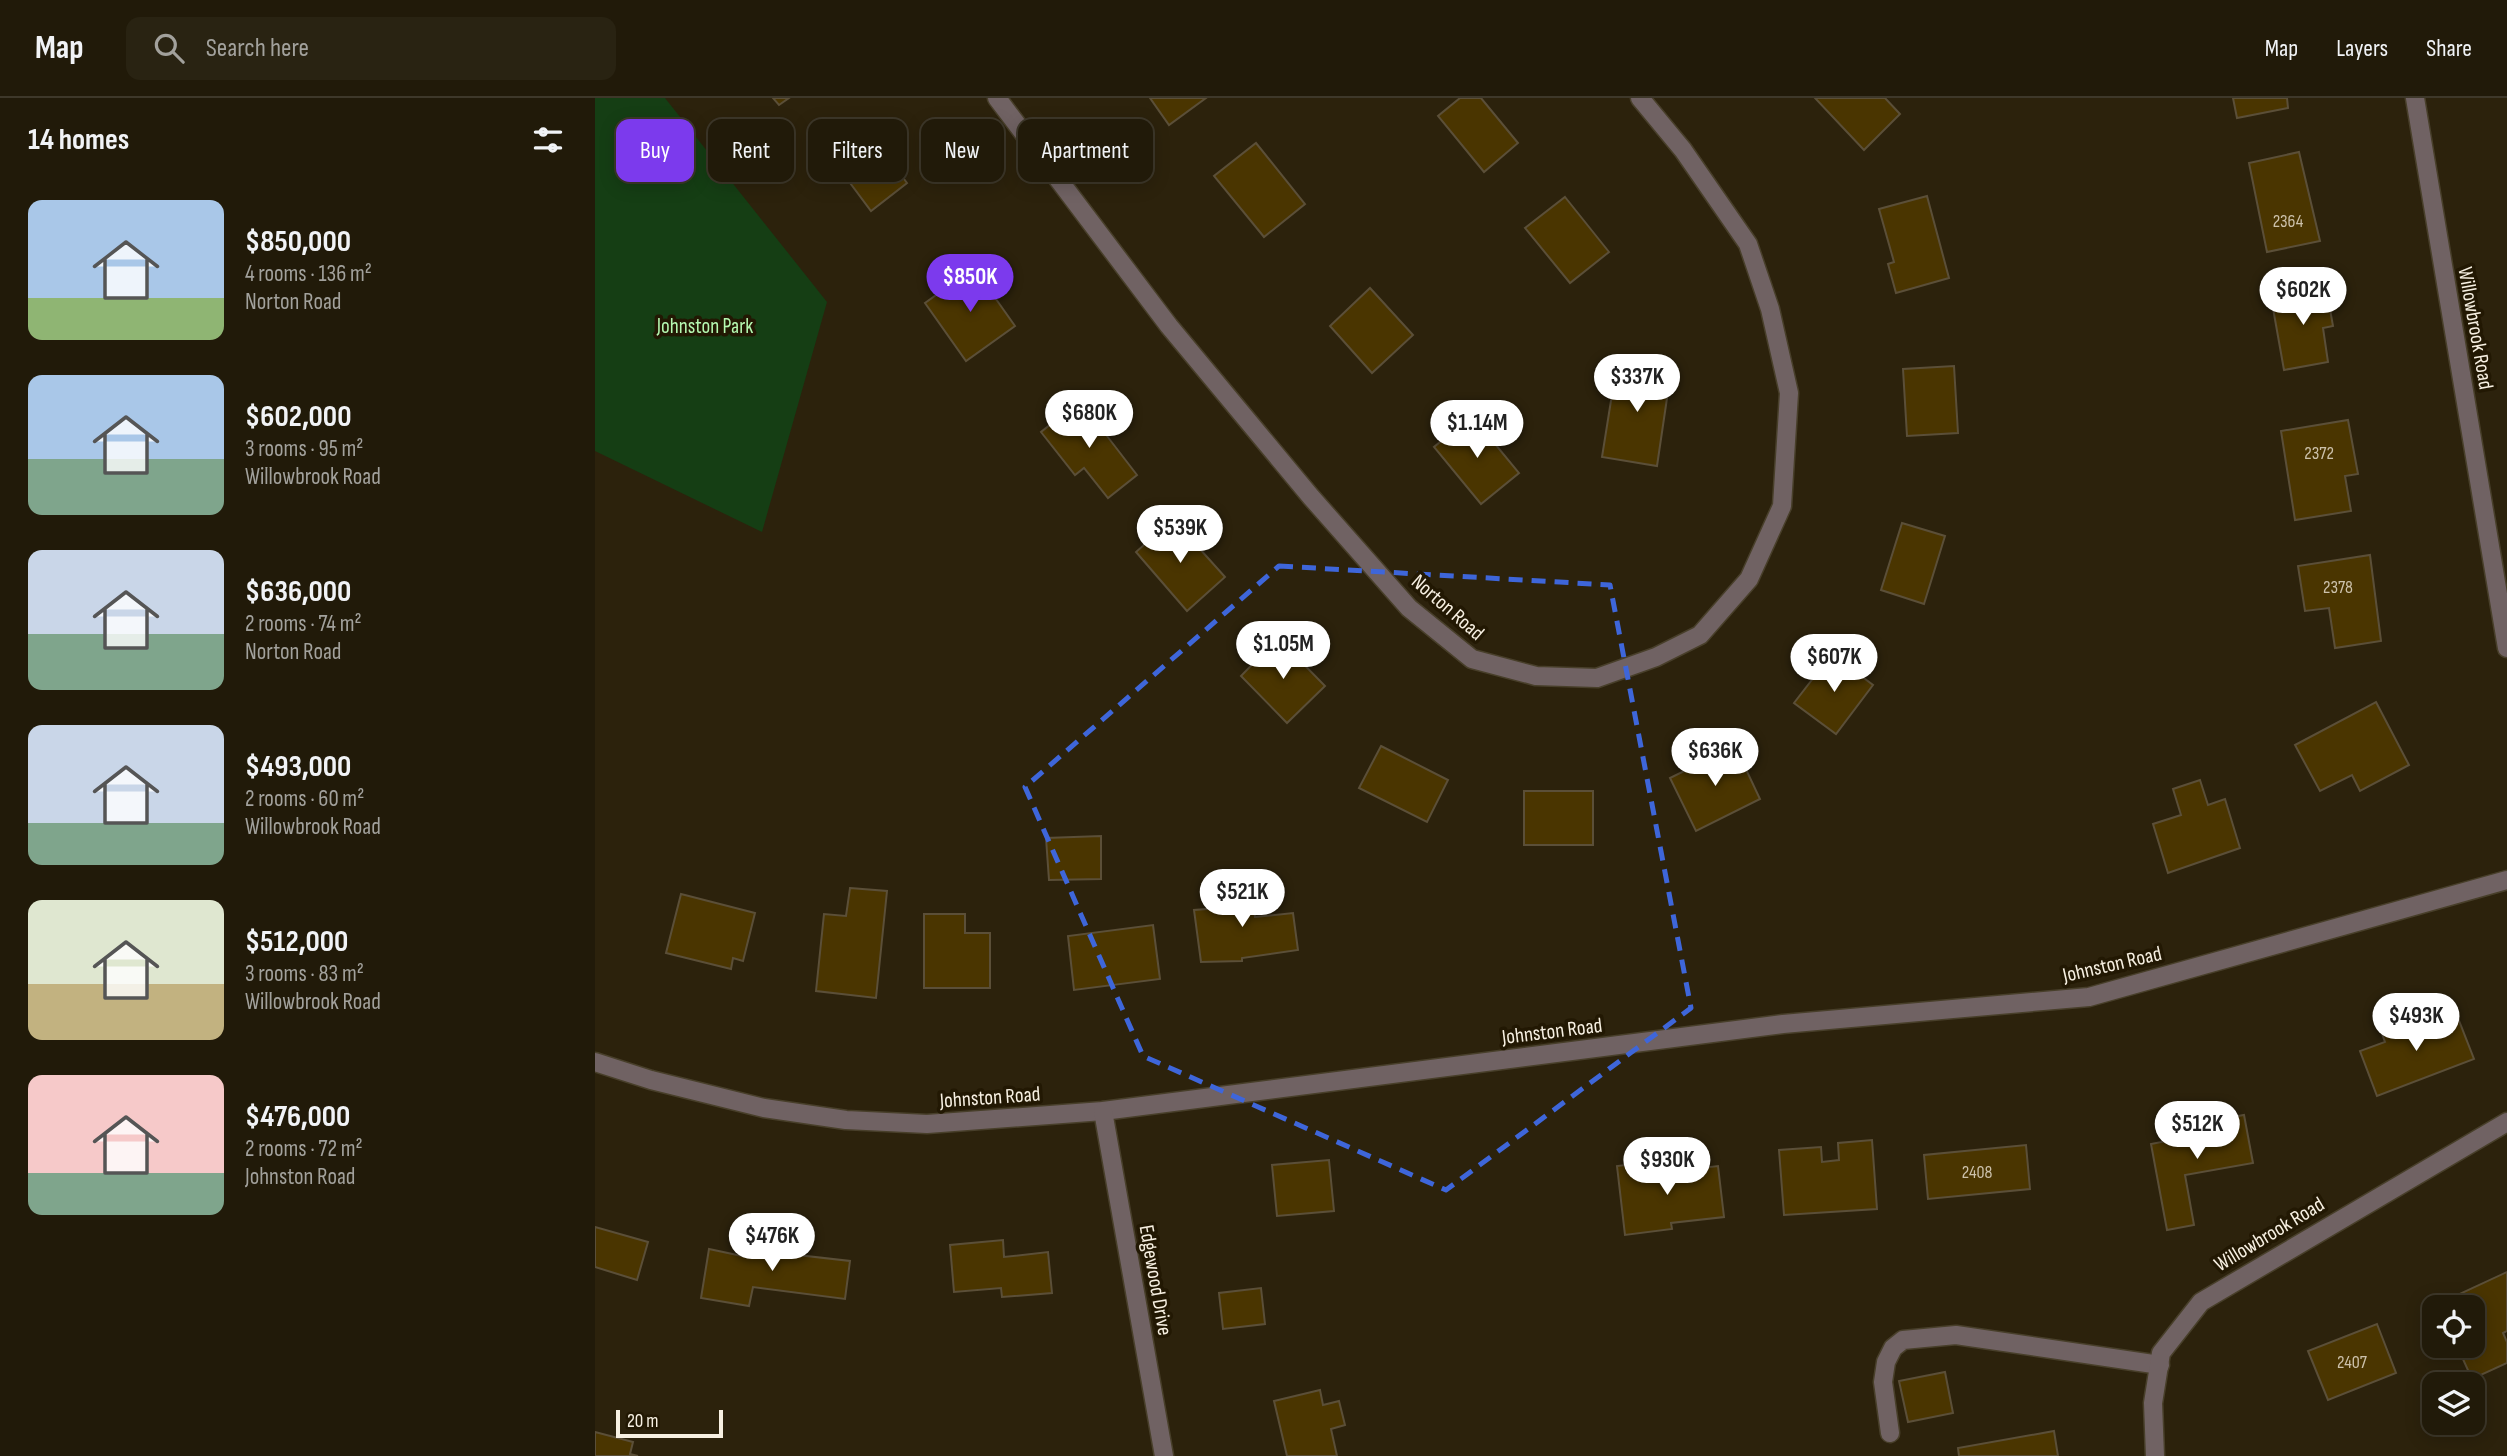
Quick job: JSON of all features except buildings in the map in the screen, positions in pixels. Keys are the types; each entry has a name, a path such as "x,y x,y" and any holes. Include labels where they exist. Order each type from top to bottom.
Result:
{"street":[{"name":"Norton Road","path":"997,98 1169,326 1311,497 1409,608 1472,659 1536,676 1597,678 1655,657 1700,635 1749,579 1782,506 1789,393 1770,309 1748,244 1683,150 1640,98"},
{"name":"Willowbrook Road","path":"2415,98 2507,648"},
{"name":"Johnston Road","path":"595,1062 651,1080 764,1108 846,1120 927,1124 1103,1111 1783,1024 2089,997 2507,880"},
{"name":"Edgewood Drive","path":"1103,1111 1164,1456"},
{"name":"Willowbrook Road","path":"2155,1456 2153,1403 2161,1353 2201,1302 2507,1122"},
{"path":"1890,1433 1883,1382 1886,1362 1893,1348 1903,1340 1956,1335 2159,1364"}],"highlighted area":[{"path":"1279,566 1610,585 1691,1008 1446,1190 1143,1056 1025,787"}],"green space":[{"name":"Johnston Park","path":"595,98 665,98 682,119 616,119 616,182 694,182 694,135 708,152 708,182 732,182 827,302 762,532 595,451"}]}
